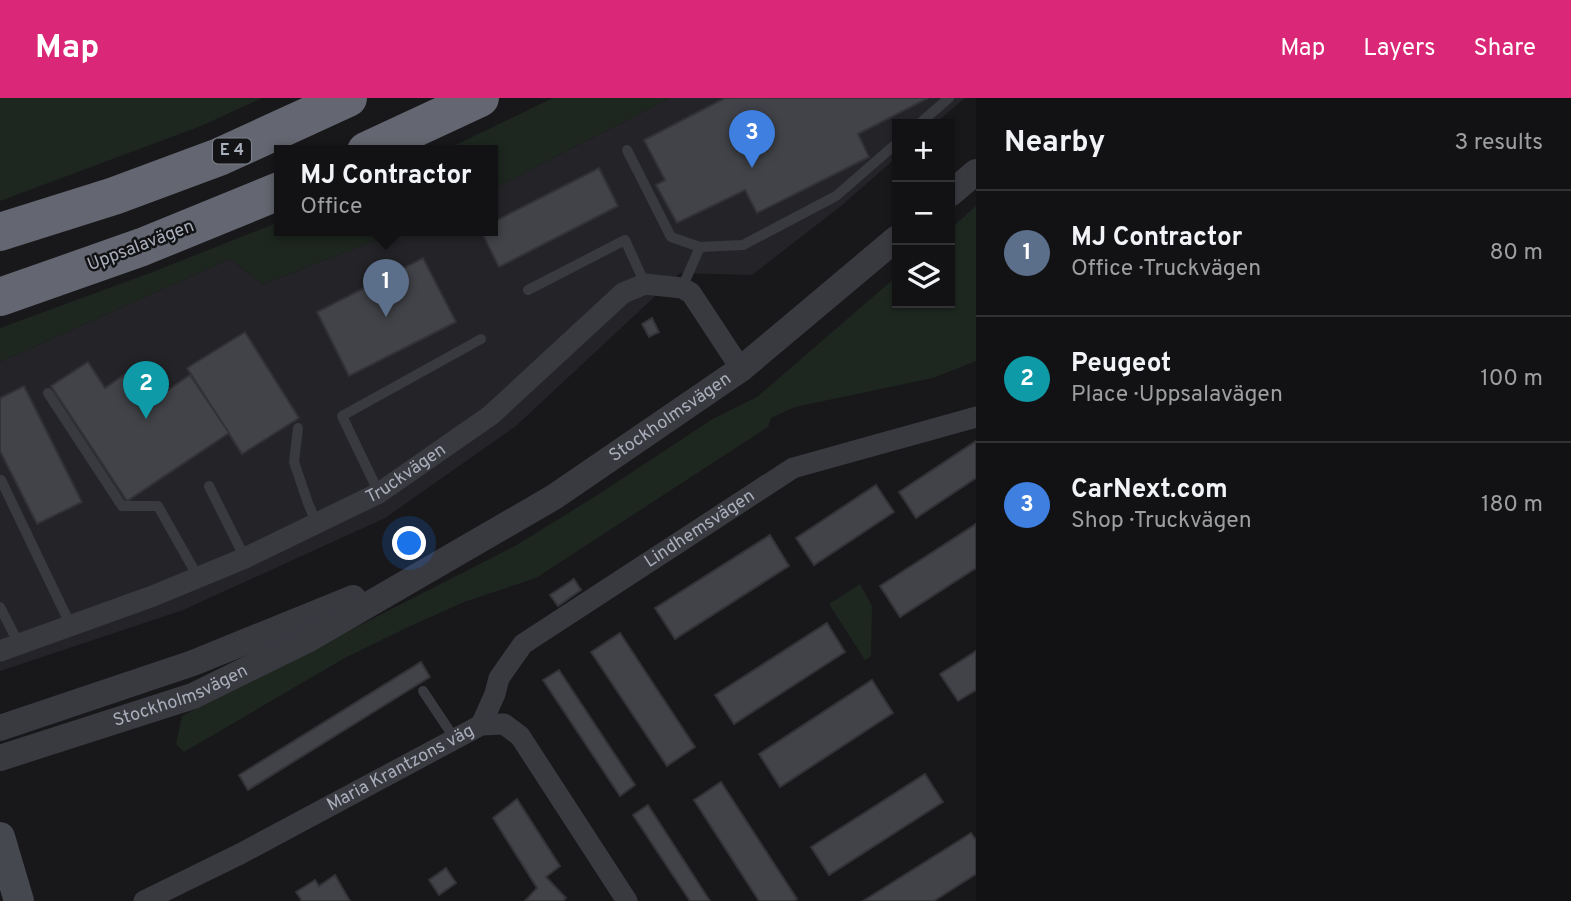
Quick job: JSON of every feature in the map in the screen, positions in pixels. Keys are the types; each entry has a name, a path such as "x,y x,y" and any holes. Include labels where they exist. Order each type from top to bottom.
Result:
{"highway":[{"name":"E 4","path":"0,239 219,157 348,98"},
{"path":"379,145 480,98"},
{"name":"Uppsalavägen","path":"0,297 142,247 274,193"},
{"path":"0,232 114,196"},
{"path":"0,304 142,247"}],"main road":[{"path":"0,837 19,901"}],"street":[{"path":"955,190 976,172"},
{"name":"Stockholmsvägen","path":"0,758 193,696 309,639 554,496 741,369 892,242"},
{"path":"645,284 682,288 691,293 741,369"},
{"name":"Truckvägen","path":"9,647 71,626 245,558 379,493 491,415 623,293 645,284"},
{"name":"Lindhemsvägen","path":"481,725 499,678 523,644 793,468 976,417"},
{"name":"Stockholmsvägen","path":"0,728 192,663 424,572"},
{"name":"Maria Krantzons väg","path":"144,901 240,854 481,725 505,724 520,736 627,901"}],"lane":[{"path":"925,119 949,98"},
{"path":"627,150 671,237 699,247 743,245 767,233 836,196 892,147"},
{"path":"527,290 625,240 645,284"},
{"path":"682,288 699,247"},
{"path":"379,493 342,416 481,339"},
{"path":"48,393 122,506 158,506 198,577"},
{"path":"298,428 294,462 316,522"},
{"path":"1,480 71,626"},
{"path":"209,486 245,558"},
{"path":"0,607 9,647"},
{"path":"423,691 455,739"}],"shaded area":[{"path":"0,98 262,98 201,126 0,201"},
{"path":"553,98 670,98 498,186 498,145 455,145"},
{"path":"670,98 965,98 940,119 892,119 892,161 841,206 752,275 680,273 516,426 385,518 183,610 0,671 0,362 230,259 263,284 387,236 498,236 498,186"},
{"path":"976,206 976,361 933,378 795,407 771,418 768,427 536,578 464,602 343,659 184,752 176,744 182,716 515,546 711,420 757,397 892,280 892,308 955,308 955,225"},
{"path":"274,224 274,236 387,236 263,284 230,259 0,362 0,328"},
{"path":"860,584 872,606 871,656 865,660 829,604"}],"building":[{"path":"725,98 928,98 858,134 869,157 757,213 745,190 677,223 656,185 665,180 644,140"},
{"path":"599,168 618,206 499,267 484,236 498,236 498,219"},
{"path":"423,258 456,322 349,376 317,312"},
{"path":"652,318 659,332 649,337 642,324"},
{"path":"245,332 299,418 242,454 187,368"},
{"path":"88,362 105,388 125,374 146,405 190,375 229,433 127,501 51,386"},
{"path":"24,386 82,502 37,524 0,451 0,398"},
{"path":"976,441 976,478 916,518 899,492"},
{"path":"876,485 894,512 814,565 796,538"},
{"path":"976,524 976,568 900,617 880,586"},
{"path":"770,535 789,566 675,639 655,608"},
{"path":"574,579 581,590 558,606 550,595"},
{"path":"827,623 845,652 734,724 715,695"},
{"path":"620,633 695,747 667,766 591,652"},
{"path":"976,651 976,690 958,701 940,674"},
{"path":"421,662 430,677 248,790 239,775"},
{"path":"559,670 635,785 620,796 543,680"},
{"path":"872,680 893,713 780,787 759,754"},
{"path":"925,774 943,802 829,875 811,847"},
{"path":"721,782 797,899 794,901 759,901 694,800"},
{"path":"517,799 560,866 546,877 566,898 563,901 525,901 537,888 493,818"},
{"path":"648,805 710,901 690,901 633,815"},
{"path":"971,833 976,840 976,874 934,901 863,901"},
{"path":"446,868 456,883 439,895 429,880"},
{"path":"335,875 350,901 302,901 296,892 315,880 319,886"}],"place":[{"name":"CarNext.com","path":"752,168"},
{"name":"MJ Contractor","path":"386,317"},
{"name":"Peugeot","path":"146,419"}]}
